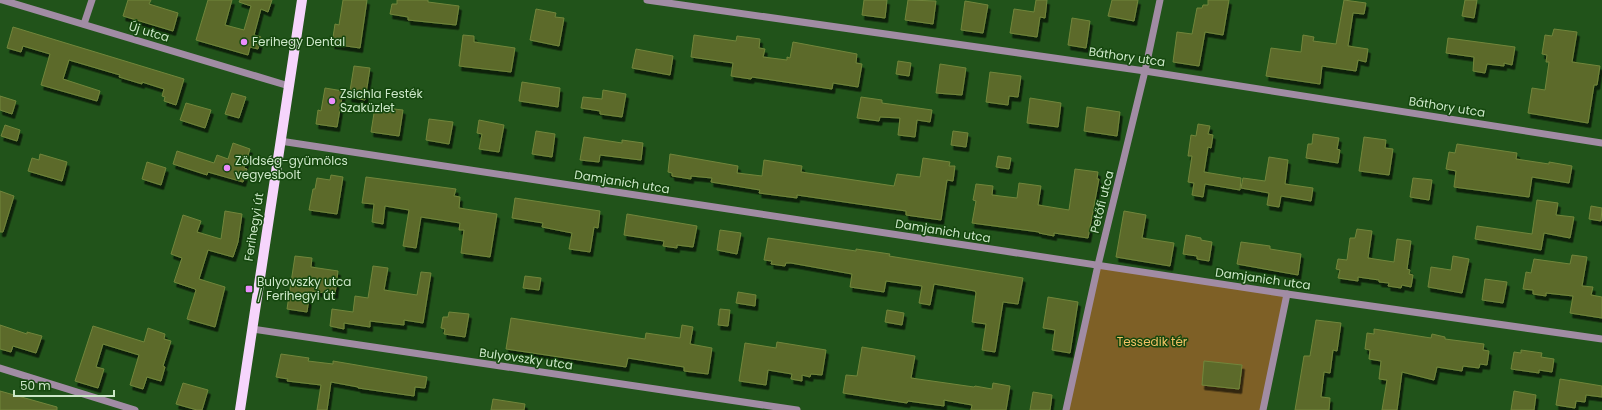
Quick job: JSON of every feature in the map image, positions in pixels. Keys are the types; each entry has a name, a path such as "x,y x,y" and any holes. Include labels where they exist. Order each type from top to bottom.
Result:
{"main road":[{"name":"Ferihegyi út","path":"240,410 302,0"}],"street":[{"name":"Új utca","path":"2,0 288,86"},
{"path":"84,24 92,0"},
{"name":"Báthory utca","path":"647,0 1145,71 1602,143"},
{"name":"Petőfi utca","path":"1066,410 1098,265 1145,71 1160,0"},
{"name":"Damjanich utca","path":"280,141 1287,294 1602,339"},
{"path":"1263,410 1287,294"},
{"name":"Bulyovszky utca","path":"252,329 797,410"},
{"path":"0,368 136,410"}],"green space":[{"name":"Tessedik tér","path":"1098,265 1287,294 1263,410 1066,410"}],"building":[{"path":"128,0 151,0 149,4 178,13 173,31 123,16"},
{"path":"208,0 232,0 225,25 244,30 251,6 239,2 240,0 272,0 268,12 261,9 254,35 261,37 258,49 250,47 248,55 196,40"},
{"path":"343,0 367,0 360,48 332,44 335,24 339,25"},
{"path":"397,0 428,0 428,2 459,6 456,25 408,20 408,17 390,14 392,4 397,4"},
{"path":"864,0 887,0 885,18 862,15"},
{"path":"908,0 936,1 933,24 905,20"},
{"path":"1036,0 1047,0 1045,18 1040,17 1037,37 1010,33 1014,9 1034,12"},
{"path":"1112,0 1138,0 1134,21 1108,16"},
{"path":"1208,0 1229,0 1223,35 1205,32 1199,66 1173,62 1177,32 1192,34 1197,8 1202,8 1203,5 1208,5"},
{"path":"1344,0 1366,3 1364,14 1353,13 1348,46 1368,49 1366,62 1358,60 1356,71 1322,66 1320,84 1266,76 1271,48 1301,52 1303,35 1314,37 1313,41 1336,44"},
{"path":"1465,0 1477,0 1474,18 1462,16"},
{"path":"965,1 988,5 983,33 961,30"},
{"path":"536,9 556,13 555,17 564,18 559,46 530,40"},
{"path":"1072,18 1090,21 1086,48 1068,45"},
{"path":"13,27 184,79 176,105 164,101 165,97 162,96 164,89 119,77 120,75 69,60 63,79 100,91 97,101 41,85 50,54 23,46 21,52 7,48"},
{"path":"1554,29 1577,32 1572,62 1600,66 1597,85 1594,85 1588,123 1528,113 1532,88 1545,90 1549,62 1546,62 1547,55 1542,54 1545,35 1552,36"},
{"path":"463,35 474,36 474,42 515,48 511,72 459,66"},
{"path":"694,35 736,41 737,36 760,39 759,48 765,49 763,57 787,60 787,57 790,58 793,42 857,54 856,63 862,64 858,87 833,83 832,89 752,77 751,79 731,76 733,63 691,57"},
{"path":"1448,38 1515,47 1512,65 1504,63 1504,66 1487,64 1485,73 1473,71 1474,57 1446,53"},
{"path":"636,49 673,56 670,75 632,68"},
{"path":"898,61 911,63 909,76 896,74"},
{"path":"940,64 966,68 962,95 936,93"},
{"path":"354,66 370,68 365,100 349,97"},
{"path":"990,72 1021,76 1018,97 1009,96 1008,105 986,102"},
{"path":"522,82 560,88 558,107 519,101"},
{"name":"Zsichla Festék Szaküzlet","path":"325,88 343,91 337,127 316,124 318,110 321,111"},
{"path":"603,90 626,94 622,117 600,114 600,111 581,108 583,97 602,99"},
{"path":"232,93 246,97 239,118 225,114"},
{"path":"0,96 16,101 12,114 0,110"},
{"path":"861,97 882,100 882,103 932,110 930,122 917,120 915,137 898,135 900,118 880,117 879,121 857,118"},
{"path":"1030,98 1061,103 1058,127 1027,123"},
{"path":"186,103 211,110 205,128 180,120"},
{"path":"375,107 403,110 399,136 371,132"},
{"path":"1087,107 1120,112 1117,136 1084,131"},
{"path":"429,119 453,122 449,144 426,140"},
{"path":"479,120 504,125 499,152 479,149 482,134 477,133"},
{"path":"1198,124 1210,126 1208,134 1213,135 1211,148 1208,147 1204,172 1241,178 1240,190 1205,184 1203,197 1192,195 1194,183 1188,182 1192,156 1188,156 1191,135 1196,136"},
{"path":"5,125 20,130 17,141 1,136"},
{"path":"536,131 555,134 552,157 532,154"},
{"path":"953,131 968,133 966,147 951,145"},
{"path":"1313,134 1339,138 1337,149 1340,150 1338,163 1306,158 1308,144 1312,144"},
{"path":"584,137 622,143 622,140 643,143 641,160 600,155 599,162 580,160"},
{"path":"1364,137 1386,140 1385,148 1393,149 1389,175 1359,171"},
{"path":"233,143 250,149 244,168 247,169 243,182 208,172 207,175 173,164 177,151 214,163 217,155 228,159"},
{"path":"1457,144 1517,153 1516,159 1572,166 1569,183 1532,177 1529,197 1454,187 1456,171 1446,169 1449,152 1455,153"},
{"path":"40,154 67,162 62,181 28,171 32,158 39,160"},
{"path":"670,154 738,166 737,173 762,176 764,160 802,166 801,172 894,186 897,174 920,177 923,158 950,162 949,166 955,166 953,181 947,180 941,220 906,215 906,211 797,195 797,198 759,193 760,190 711,182 712,178 691,176 691,179 672,176 672,173 668,172"},
{"path":"998,156 1011,158 1009,169 996,167"},
{"path":"1269,157 1288,160 1285,184 1313,188 1311,201 1281,196 1279,207 1267,205 1269,193 1241,188 1243,178 1265,181"},
{"path":"147,162 166,168 161,185 142,179"},
{"path":"1075,169 1098,172 1097,179 1099,179 1088,238 1054,233 1054,236 1039,232 972,223 976,201 973,200 976,184 993,186 992,195 1017,198 1019,183 1041,186 1038,205 1069,210"},
{"path":"331,175 343,177 337,214 309,210 313,189 315,189 317,178 330,180"},
{"path":"366,177 456,189 454,196 460,197 459,208 497,214 490,257 461,253 464,230 459,230 460,223 421,217 416,248 403,246 409,210 385,206 383,224 372,222 374,204 362,203"},
{"path":"1413,178 1432,180 1429,200 1410,197"},
{"path":"0,191 14,196 3,232 0,232"},
{"path":"515,198 600,211 598,228 594,227 590,252 569,249 572,233 542,227 543,223 512,218"},
{"path":"1537,200 1558,203 1556,215 1574,217 1570,238 1544,233 1541,250 1475,239 1477,226 1532,234"},
{"path":"1591,206 1602,208 1601,221 1589,219"},
{"path":"225,211 242,214 238,242 233,257 208,250 199,279 225,287 215,327 187,319 196,290 174,282 182,258 171,254 183,215 201,221 197,232 221,239"},
{"path":"1124,211 1146,215 1142,238 1174,243 1170,266 1116,257"},
{"path":"627,214 697,226 693,247 677,245 677,248 663,246 664,241 624,235"},
{"path":"1357,229 1372,231 1368,258 1394,262 1397,239 1411,241 1407,269 1410,270 1409,274 1413,275 1411,287 1402,285 1401,288 1388,286 1389,283 1358,277 1358,281 1338,278 1340,270 1336,269 1338,259 1347,260 1350,238 1355,238"},
{"path":"720,230 741,233 737,254 717,250"},
{"path":"1186,235 1212,242 1209,261 1197,259 1197,256 1183,254"},
{"path":"768,238 856,251 856,249 890,254 889,256 1023,278 1018,304 1003,302 995,352 982,350 986,324 972,322 975,291 934,284 930,305 919,303 922,286 886,281 884,292 850,287 852,274 791,263 786,263 785,266 771,264 772,261 764,260"},
{"path":"1241,242 1270,246 1270,249 1301,254 1298,275 1237,264"},
{"path":"1572,255 1587,257 1582,286 1593,287 1591,295 1602,297 1602,318 1570,313 1573,296 1546,293 1546,296 1533,294 1533,290 1523,289 1526,272 1531,273 1534,259 1570,264"},
{"path":"295,256 312,258 311,267 338,271 335,294 310,291 307,312 287,309"},
{"path":"1453,256 1469,259 1462,293 1428,287 1431,267 1451,270"},
{"path":"373,266 388,268 384,290 417,295 421,272 431,273 423,323 404,320 404,325 370,321 370,327 344,323 344,329 330,326 332,309 353,312 355,296 368,298"},
{"path":"525,276 541,278 539,290 523,288"},
{"path":"1485,279 1507,282 1503,303 1482,300"},
{"path":"738,292 756,295 755,306 736,303"},
{"path":"1048,297 1078,302 1070,353 1052,350 1055,330 1043,328"},
{"path":"720,309 730,310 728,326 718,325"},
{"path":"887,310 904,313 902,325 885,322"},
{"path":"449,312 469,314 465,337 444,334 445,329 441,328 443,317 448,317"},
{"path":"511,318 645,339 646,333 680,338 682,325 693,327 690,344 712,348 708,374 684,371 684,367 628,358 626,367 506,349"},
{"path":"1316,320 1341,323 1337,351 1333,350 1330,373 1324,372 1321,397 1330,398 1329,410 1295,410 1304,356 1310,356"},
{"path":"0,325 27,334 27,332 42,336 36,353 13,346 11,352 0,349"},
{"path":"93,326 144,342 148,328 165,334 164,339 171,341 163,366 165,367 161,381 147,377 143,389 130,385 139,355 103,344 96,367 104,369 98,388 75,381"},
{"path":"1374,329 1431,338 1432,334 1445,337 1445,339 1484,344 1483,350 1489,351 1487,365 1480,364 1479,368 1463,366 1462,371 1437,367 1434,380 1402,372 1397,410 1382,410 1387,380 1379,379 1381,361 1369,359 1370,350 1365,349 1367,333 1374,334"},
{"path":"777,342 826,350 822,375 811,374 810,377 802,375 802,381 791,379 792,374 768,370 766,385 739,381 745,343 776,348"},
{"path":"862,347 915,356 911,378 992,389 993,383 1010,386 1006,410 971,410 972,405 944,400 944,406 908,401 907,403 843,393 846,375 857,376"},
{"path":"1521,350 1542,353 1541,357 1554,359 1552,372 1539,370 1539,373 1511,369 1514,352 1521,353"},
{"path":"281,354 309,358 308,361 333,364 333,361 427,377 425,388 415,387 414,396 358,388 331,382 327,410 317,410 321,385 287,381 288,379 276,377"},
{"path":"1204,361 1242,365 1239,389 1202,385"},
{"path":"1560,379 1602,386 1602,397 1586,395 1585,402 1576,401 1575,408 1556,405"},
{"path":"183,383 208,390 202,410 176,404"},
{"path":"0,391 57,407 57,410 0,410"},
{"path":"1514,391 1536,395 1534,410 1511,410"},
{"path":"1033,392 1052,395 1050,410 1030,410"},
{"path":"493,399 525,404 524,410 491,410"}],"place":[{"name":"Ferihegy Dental","path":"244,42"},
{"name":"Zsichla Festék Szaküzlet","path":"332,101"},
{"name":"Zöldség-gyümölcs vegyesbolt","path":"227,168"},
{"name":"Bulyovszky utca / Ferihegyi út","path":"249,289"}]}
